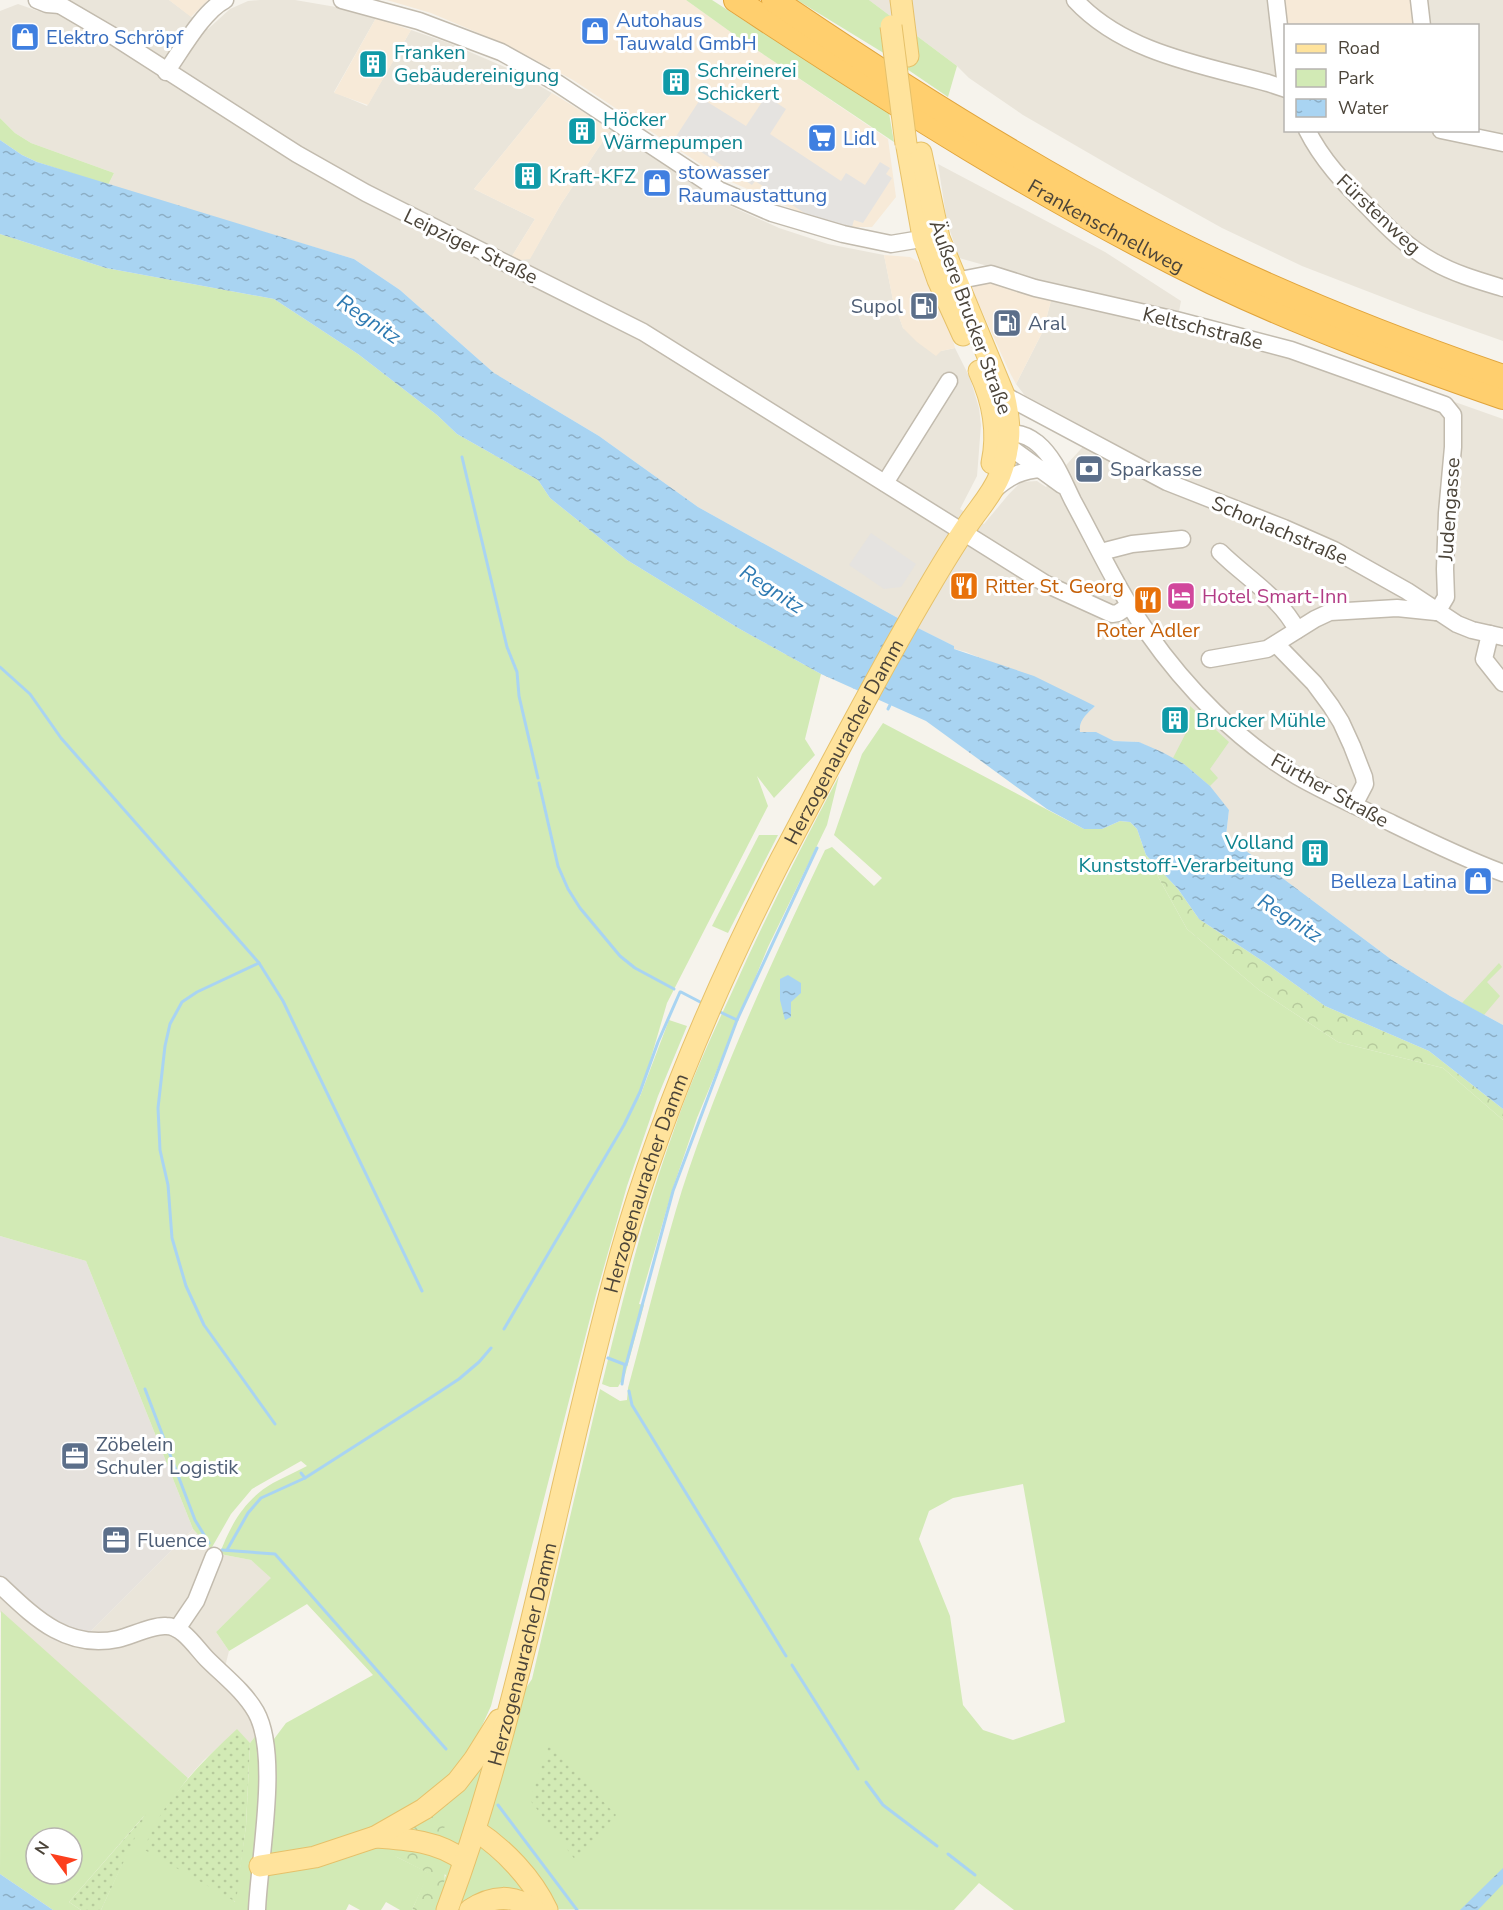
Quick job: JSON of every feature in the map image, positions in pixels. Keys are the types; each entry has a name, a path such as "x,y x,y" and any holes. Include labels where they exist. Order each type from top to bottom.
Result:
{"highway":[{"name":"Frankenschnellweg","path":"736,0 932,126 1052,198 1128,239 1214,283 1275,310 1406,363 1503,397"},
{"name":"Frankenschnellweg","path":"774,0 940,108 1062,181 1145,227 1330,312 1503,377"}],"main road":[{"name":"Äußere Brucker Straße","path":"887,0 914,148 939,238 1004,395 1008,413 1003,466 994,489"},
{"name":"Äußere Brucker Straße","path":"901,0 908,56 914,148 909,166 923,237 938,280 985,384 994,414 1005,438"},
{"name":"Herzogenauracher Damm","path":"978,510 994,456 1005,438"},
{"name":"Herzogenauracher Damm","path":"447,1910 475,1830 512,1699 609,1300 657,1138 699,1032 742,936 866,698 962,533 994,489"},
{"path":"260,1866 315,1857 375,1837 424,1809 456,1782 474,1760 512,1699"},
{"path":"475,1830 488,1838 514,1863 538,1894 547,1910"},
{"path":"375,1837 400,1838 434,1845 453,1853 464,1862"},
{"path":"470,1910 486,1901 506,1898 526,1903 536,1910"}],"street":[{"name":"Leipziger Straße","path":"37,0 47,4 59,2 297,154 366,193 643,332 1046,584 1112,615 1130,605"},
{"path":"166,72 208,14 225,0"},
{"path":"342,0 419,21 501,52 557,83 719,190 772,213 843,234 891,244 923,237"},
{"path":"1074,0 1103,24 1154,52 1284,87"},
{"path":"1276,0 1284,70"},
{"path":"1419,0 1422,24"},
{"name":"Fürstenweg","path":"1308,132 1326,163 1376,216 1409,246 1435,263 1503,288"},
{"path":"1451,132 1503,143"},
{"name":"Keltschstraße","path":"955,281 991,274 1035,288 1176,320 1291,350 1445,405"},
{"path":"885,483 949,381"},
{"name":"Schorlachstraße","path":"1004,395 1167,482 1334,550 1407,591 1457,624 1496,636 1484,659 1503,683"},
{"name":"Judengasse","path":"1437,612 1446,597 1444,569 1453,447 1453,416 1445,405"},
{"name":"Fürther Straße","path":"1005,438 1025,436 1039,445 1054,464 1130,605 1149,635 1170,662 1235,731 1297,776 1467,860 1503,873"},
{"name":"Fürther Straße","path":"1005,438 1067,489"},
{"path":"994,489 1017,473 1042,469"},
{"path":"1101,552 1132,544 1182,539"},
{"path":"1220,552 1276,602 1297,630"},
{"path":"1210,659 1257,651 1276,644 1323,615 1341,610 1397,608 1437,612"},
{"path":"1276,644 1321,692 1341,722 1353,746 1365,784 1354,805"},
{"path":"177,1629 196,1601 214,1556"},
{"path":"0,1585 48,1626 74,1638 94,1641 114,1640 163,1625 177,1629 241,1691 260,1721 266,1745 267,1774 256,1910"}],"shaded area":[{"path":"50,0 169,0 208,29 230,9 248,1 260,0 295,0 336,7 376,18 334,92 367,106 411,30 449,43 512,70 552,93 474,189 535,219 512,256 530,258 561,204 611,129 728,205 779,228 828,244 884,255 893,300 903,328 941,351 955,348 970,378 979,408 981,425 977,476 960,509 984,524 1021,482 1037,481 1046,487 1091,438 1029,401 1016,384 1043,331 1055,285 959,258 947,222 938,164 1105,252 1181,301 1176,327 1452,401 1503,419 1503,1025 1392,960 1226,836 1229,810 1184,764 1139,742 1114,741 1096,733 1080,732 1079,727 1083,717 1095,706 954,649 954,646 896,617 698,507 599,436 494,373 400,290 354,259 108,185 114,173 31,143 15,133 0,118 0,11 18,4 38,11"},
{"path":"169,0 208,0 191,17"},
{"path":"387,0 686,0 888,139 896,197 872,227 852,227 809,216 720,177 573,80 509,46 431,13"},
{"path":"869,0 1503,0 1503,341 1302,266 1222,228 1023,115 969,78 957,66"},
{"path":"1284,0 1415,0 1418,24 1288,24"},
{"path":"376,18 411,30 368,105 334,93"},
{"path":"552,93 611,129 561,204 530,259 520,260 512,256 535,219 474,189"},
{"path":"766,96 786,109 770,134 841,181 846,173 865,185 880,162 890,168 886,174 892,178 863,223 854,220 852,227 809,216 755,181 752,185 692,146 690,148 675,138 701,98 746,126"},
{"path":"884,255 910,257 919,262 951,333 955,348 941,351 936,356 903,328 893,300"},
{"path":"990,281 1052,297 1043,331 1016,384 971,287"},
{"path":"871,533 916,564 901,587 884,589 849,565"},
{"path":"0,1236 86,1261 193,1529 78,1644 55,1641 0,1591"},
{"path":"193,1529 211,1549 225,1555 251,1560 272,1578 216,1632 229,1651 225,1667 267,1721 250,1743 237,1730 188,1778 0,1612 0,1591 78,1644"}],"green space":[{"path":"686,0 712,0 889,113 894,142 739,38"},
{"path":"797,0 869,0 957,66 948,97 882,52"},
{"path":"0,118 15,133 31,143 114,173 108,185 22,155 0,140"},
{"path":"0,234 106,268 274,299 358,354 437,415 457,434 538,480 550,498 627,560 738,628 821,674 805,739 815,755 774,798 757,776 768,806 667,1003 639,1099 669,1020 687,1026 658,1096 627,1186 596,1295 491,1706 476,1739 487,1747 532,1679 600,1389 620,1401 627,1400 628,1388 668,1239 697,1146 730,1060 805,892 825,850 832,847 874,886 882,878 834,835 862,754 883,723 1084,829 1102,829 1120,821 1130,822 1137,829 1146,855 1187,929 1259,990 1338,1042 1443,1068 1503,1120 1503,1910 1014,1910 979,1883 954,1910 433,1909 446,1875 395,1856 429,1873 412,1910 400,1910 386,1902 381,1910 360,1910 349,1904 346,1910 101,1910 144,1816 84,1885 84,1826 24,1826 24,1886 83,1886 69,1902 81,1910 53,1910 0,1874 1,1611 188,1778 164,1810 235,1902 246,1826 250,1743 267,1721 271,1743 286,1723 373,1675 307,1604 229,1651 216,1632 271,1578 251,1560 220,1553 224,1542 240,1513 254,1497 273,1483 307,1466 301,1461 252,1489 231,1514 211,1549 193,1529 86,1261 0,1236","holes":["1023,1484 1065,1722 1013,1740 983,1730 963,1705 950,1616 919,1539 929,1511 953,1498"]},
{"path":"1190,706 1229,742 1210,769 1218,778 1210,786 1184,764 1173,758 1189,727"},
{"path":"839,776 827,825 768,947 697,1118 672,1191 639,1304 644,1305 625,1375 618,1387 602,1384 644,1224 663,1161 687,1095 757,937"},
{"path":"759,835 778,835 728,933 712,926"},
{"path":"1146,855 1178,889 1199,919 1325,1006 1429,1051 1503,1109 1503,1120 1443,1068 1338,1042 1259,990 1187,929"},
{"path":"1499,963 1502,967 1487,982 1500,996 1484,1015 1462,1003"},
{"path":"237,1729 250,1743 246,1826 236,1902 143,1849 173,1797"},
{"path":"549,1744 616,1815 576,1861 530,1800"},
{"path":"458,1793 450,1819 429,1851 442,1866 445,1878 434,1909 448,1910 412,1910 428,1873 395,1856 411,1828"},
{"path":"146,1814 101,1910 81,1910 69,1902"}],"water":[{"name":"Regnitz","path":"0,140 37,162 354,259 400,290 494,373 599,436 698,507 896,617 954,646 954,649 1034,676 1095,706 1082,720 1080,732 1096,732 1114,741 1139,742 1184,764 1210,786 1229,810 1226,836 1392,960 1503,1025 1503,1109 1429,1051 1325,1006 1199,919 1178,889 1146,855 1137,829 1130,822 1120,821 1102,829 1084,829 1047,809 926,721 821,674 738,628 627,560 550,498 538,480 457,434 437,415 358,354 274,299 106,268 0,234"},
{"path":"788,975 801,983 801,993 791,1002 791,1017 785,1020 780,1000 780,979"},
{"path":"1503,1868 1503,1884 1478,1910 1460,1910"},
{"path":"0,1874 53,1910 0,1910"}],"waterway":[{"path":"462,457 507,647 517,672 519,696 538,778"},
{"path":"0,667 30,694 61,738 259,963 283,1001 422,1291"},
{"path":"888,709 890,705"},
{"path":"539,783 558,866 568,889 580,908 620,956 635,968 674,989"},
{"path":"718,1011 737,1020 817,848"},
{"path":"259,963 197,992 182,1002 170,1024 165,1046 158,1108 160,1150 168,1185 172,1238 186,1286 204,1325 275,1424"},
{"path":"504,1329 624,1125 640,1092 658,1042 680,992"},
{"path":"681,992 704,1004"},
{"path":"608,1358 626,1365 673,1191 737,1020"},
{"path":"227,1550 248,1513 261,1498 305,1478 427,1400 459,1379 491,1348"},
{"path":"622,1384 625,1365"},
{"path":"145,1389 195,1520 209,1543"},
{"path":"629,1391 632,1405 786,1656"},
{"path":"301,1473 305,1478"},
{"path":"222,1550 275,1554 446,1749"},
{"path":"792,1665 858,1769"},
{"path":"866,1782 883,1805 937,1846"},
{"path":"498,1805 577,1910"},
{"path":"948,1854 975,1875"}],"place":[{"name":"Autohaus Tauwald GmbH","path":"595,31"},
{"name":"Elektro Schröpf","path":"25,37"},
{"name":"Franken Gebäudereinigung","path":"373,64"},
{"name":"Schreinerei Schickert","path":"676,82"},
{"name":"Höcker Wärmepumpen","path":"582,131"},
{"name":"Lidl","path":"822,138"},
{"name":"Kraft-KFZ","path":"528,176"},
{"name":"stowasser Raumaustattung","path":"657,183"},
{"name":"Supol","path":"924,306"},
{"name":"Aral","path":"1007,323"},
{"name":"Sparkasse","path":"1089,469"},
{"name":"Ritter St. Georg","path":"964,586"},
{"name":"Hotel Smart-Inn","path":"1181,596"},
{"name":"Roter Adler","path":"1148,600"},
{"name":"Brucker Mühle","path":"1175,720"},
{"name":"Volland Kunststoff-Verarbeitung","path":"1315,853"},
{"name":"Belleza Latina","path":"1478,881"},
{"name":"Zöbelein Schuler Logistik","path":"75,1456"},
{"name":"Fluence","path":"116,1540"}]}
